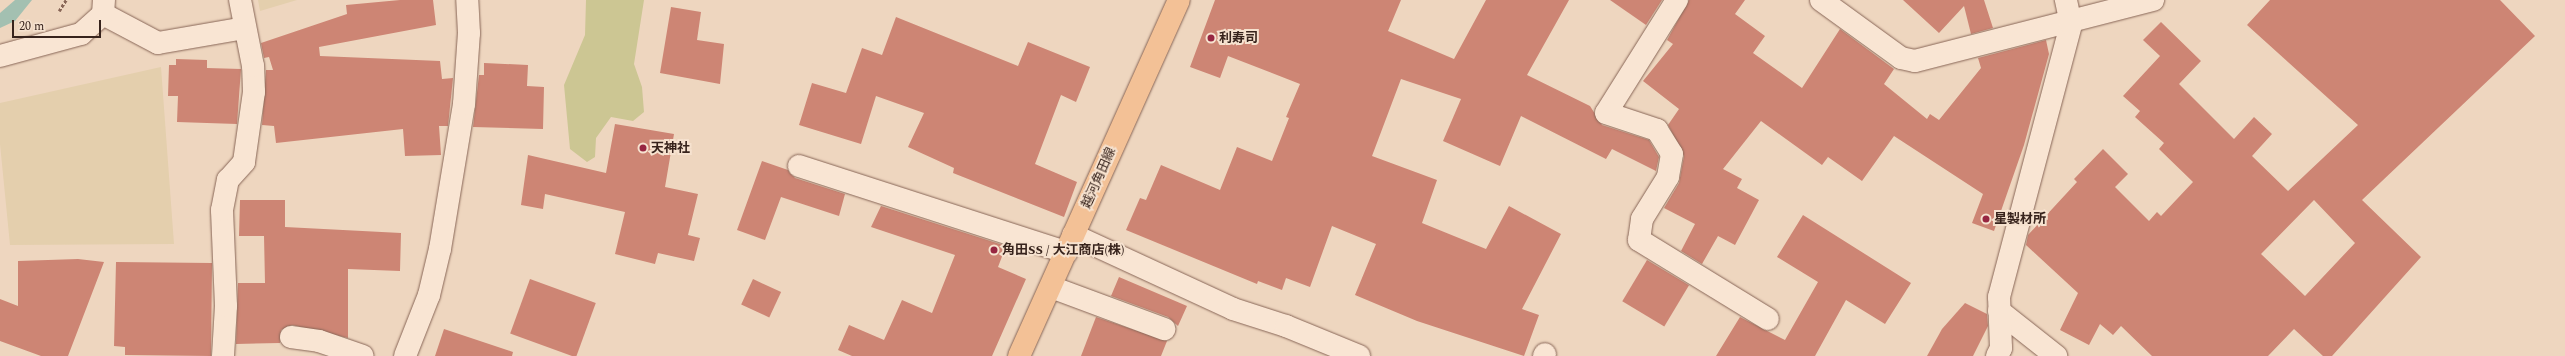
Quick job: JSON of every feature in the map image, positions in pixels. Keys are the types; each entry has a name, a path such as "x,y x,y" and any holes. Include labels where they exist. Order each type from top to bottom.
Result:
{"main road":[{"name":"越河角田線","path":"1019,356 1179,0"}],"street":[{"path":"223,356 226,306 222,210 228,180 244,162 254,92 240,0"},
{"path":"405,356 429,295 440,249 464,104 469,33 467,0"},
{"path":"1677,0 1606,113 1657,130 1672,154 1668,177 1642,219 1639,240 1768,320"},
{"path":"1821,0 1901,58 1916,61 2071,24 2154,0"},
{"path":"1997,356 2001,348 1999,297 2071,24 2066,0"},
{"path":"0,56 81,34 103,7 158,43 245,28"},
{"path":"799,166 1070,244 1233,309 1286,326 1359,356"},
{"path":"1051,287 1164,328"},
{"path":"1999,311 2056,356"},
{"path":"290,337 319,341 363,356"}],"shaded area":[{"path":"15,0 32,0 15,21 0,28 0,13"},
{"path":"258,0 297,0 260,11"},
{"path":"586,0 644,0 634,64 642,87 644,112 633,121 611,117 596,138 595,157 587,162 570,149 564,85 585,35"},
{"path":"161,67 174,244 10,245 0,144 0,103"}],"building":[{"path":"400,0 433,0 436,25 319,47 320,56 440,61 442,79 453,78 448,126 439,126 441,155 405,156 403,129 276,143 274,126 262,125 266,70 273,70 269,57 264,58 261,43 347,14 346,5"},
{"path":"1215,0 1401,0 1388,31 1454,59 1486,0 1569,0 1527,75 1590,106 1602,125 1649,140 1659,157 1656,171 1612,149 1606,159 1521,116 1500,166 1443,141 1461,99 1401,79 1372,156 1437,180 1422,223 1486,249 1509,206 1561,234 1522,309 1539,315 1524,356 1417,321 1355,295 1376,244 1332,226 1310,287 1286,278 1282,290 1258,281 1257,284 1126,230 1140,198 1146,200 1161,165 1220,190 1237,147 1272,161 1289,118 1286,117 1300,84 1228,56 1220,78 1190,67"},
{"path":"1610,0 1662,0 1646,25"},
{"path":"1689,0 1745,0 1735,14 1765,36 1753,53 1802,88 1840,29 1894,69 1884,84 1927,119 1930,114 1939,120 1981,68 1978,58 2046,40 2049,54 2024,145 1994,231 1972,223 1983,194 1894,136 1862,181 1828,157 1822,165 1761,121 1723,169 1742,179 1737,188 1759,200 1735,245 1718,236 1702,264 1681,251 1695,224 1664,208 1679,183 1684,156 1668,125 1679,109 1643,81 1673,44 1667,40"},
{"path":"1903,0 1984,0 1993,28 1971,34 1964,6 1939,33"},
{"path":"2270,0 2500,0 2535,36 2362,200 2421,257 2332,356 2323,356 2294,329 2268,356 2152,356 2121,326 2113,335 2100,324 2089,345 2060,330 2078,293 2026,245 2028,235 2077,182 2074,179 2103,149 2128,174 2115,187 2149,221 2157,212 2161,216 2193,182 2159,149 2164,143 2135,117 2140,111 2123,96 2160,56 2143,40 2161,22 2201,61 2179,84 2234,139 2254,117 2272,134 2252,156 2288,191 2358,125 2247,25","holes":["2314,200 2355,243 2305,296 2261,254"]},
{"path":"671,7 701,12 697,40 724,44 720,84 660,73"},
{"path":"896,17 1018,66 1028,42 1090,67 1076,102 1061,95 1035,164 1077,182 1064,217 953,173 954,168 908,147 924,113 876,96 861,144 799,125 812,83 846,93 862,48 882,55"},
{"path":"176,59 207,60 207,68 241,69 237,124 177,122 178,96 168,96 169,65 176,65"},
{"path":"484,63 528,65 527,86 544,87 543,129 473,127 479,75 484,75"},
{"path":"615,124 674,134 665,187 698,194 688,235 700,238 694,261 658,253 655,264 615,254 625,212 545,194 543,209 521,205 528,155 606,173"},
{"path":"762,161 788,170 795,178 845,194 839,216 781,197 765,240 737,230"},
{"path":"240,200 285,200 285,227 401,233 400,271 348,269 348,338 292,325 281,330 280,343 236,344 238,283 265,283 264,236 239,236"},
{"path":"881,206 1006,246 998,267 1026,279 992,356 852,356 838,350 849,325 884,340 902,300 932,313 955,255 871,227"},
{"path":"1803,215 1911,283 1885,324 1846,300 1815,356 1716,356 1740,317 1785,340 1818,282 1777,257"},
{"path":"78,259 104,262 68,356 41,356 0,341 0,299 18,306 18,261"},
{"path":"1647,260 1689,285 1664,326 1622,301"},
{"path":"116,262 212,263 211,356 125,355 125,347 114,346"},
{"path":"1119,277 1187,306 1178,326 1168,317 1111,296"},
{"path":"530,279 596,303 576,356 572,356 510,334"},
{"path":"753,279 781,292 769,317 741,304"},
{"path":"1965,303 1987,314 1988,326 1973,356 1927,356 1942,329"},
{"path":"1096,317 1167,341 1161,356 1081,356"},
{"path":"444,329 513,352 512,356 435,356"}],"place":[{"name":"利寿司","path":"1211,38"},
{"name":"天神社","path":"643,148"},
{"name":"星製材所","path":"1986,219"},
{"name":"角田SS / 大江商店(株)","path":"994,250"}]}
